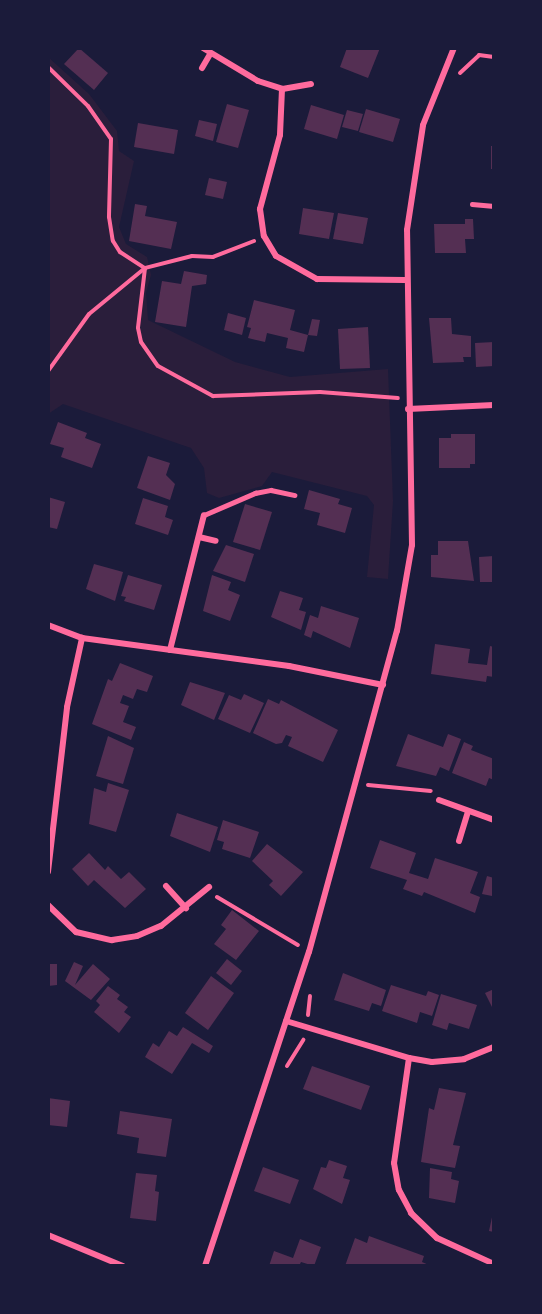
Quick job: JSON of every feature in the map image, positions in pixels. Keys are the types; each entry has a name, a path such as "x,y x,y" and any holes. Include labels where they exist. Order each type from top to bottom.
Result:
{"street":[{"path":"203,48 210,54 282,89 311,84"},
{"path":"205,1266 309,952 397,631 412,545 405,280 412,176 423,125 454,48"},
{"path":"202,68 210,54"},
{"path":"282,89 280,135 260,209 264,236 276,256 317,279 405,280"},
{"path":"408,409 494,405"},
{"path":"170,650 204,515"},
{"path":"199,537 216,541"},
{"path":"48,626 82,639 289,666 383,685"},
{"path":"48,872 67,707 82,639"},
{"path":"439,800 494,820"},
{"path":"459,841 468,811"},
{"path":"166,886 186,908"},
{"path":"48,905 76,932 112,940 137,936 161,926 186,908 206,889"},
{"path":"286,1021 409,1058 432,1062 464,1059 494,1047"},
{"path":"409,1058 394,1163 399,1190 411,1212 437,1238 494,1264"},
{"path":"48,1235 123,1266"}],"lane":[{"path":"472,204 494,206"},
{"path":"204,515 255,493 271,490 294,495"}],"path":[{"path":"455,84 459,74 479,55 494,57"},
{"path":"48,67 88,106 111,139 109,217 113,241 120,252 145,268"},
{"path":"48,370 89,314 145,268 192,256 213,257 264,236"},
{"path":"145,268 138,328 141,342 158,366 186,383 213,396 310,392 408,399"},
{"path":"366,795 370,775"},
{"path":"356,782 368,785 428,788 439,800"},
{"path":"206,889 249,913 309,952"},
{"path":"286,1067 299,1050 307,1029 314,984"}],"shaded area":[{"path":"48,57 89,94 117,131 119,151 134,161 119,227 126,244 147,257 151,275 146,293 148,320 235,362 290,377 388,369 393,501 388,579 367,577 374,505 367,496 272,472 262,486 219,498 207,493 204,468 191,448 63,404 48,414"}],"building":[{"path":"79,48 108,73 94,90 64,64"},
{"path":"347,48 380,48 368,78 340,67"},
{"path":"227,104 249,110 238,148 216,142"},
{"path":"311,105 344,115 337,139 304,129"},
{"path":"366,109 400,119 393,142 359,132"},
{"path":"347,110 363,114 358,131 342,127"},
{"path":"199,120 217,124 213,141 195,136"},
{"path":"138,123 178,130 174,154 134,147"},
{"path":"491,146 494,146 494,169 491,169"},
{"path":"209,178 227,182 223,199 205,195"},
{"path":"135,204 147,206 145,216 177,222 171,249 129,241"},
{"path":"303,208 334,213 329,239 299,234"},
{"path":"338,213 368,218 363,244 333,239"},
{"path":"465,219 473,219 474,239 465,239 466,253 435,253 434,224 465,224"},
{"path":"184,271 207,275 206,284 192,286 186,327 155,322 162,281 181,284"},
{"path":"254,300 295,310 290,330 308,335 304,352 286,348 288,338 267,333 265,342 248,338 251,328 247,327"},
{"path":"228,313 246,318 242,335 224,330"},
{"path":"429,318 451,318 452,334 471,336 471,357 463,357 464,362 433,363"},
{"path":"312,319 320,320 317,336 308,335"},
{"path":"368,327 370,368 340,369 338,329"},
{"path":"494,342 494,366 476,367 475,343"},
{"path":"58,422 87,433 85,438 101,444 92,468 61,457 64,448 50,444"},
{"path":"451,434 475,434 475,464 470,464 470,468 439,468 439,438 451,438"},
{"path":"148,456 170,463 166,475 175,484 170,500 137,488"},
{"path":"309,490 340,499 338,504 352,508 345,533 317,525 320,513 304,509"},
{"path":"48,497 65,502 57,529 48,527"},
{"path":"143,498 168,506 165,517 173,520 168,535 135,524"},
{"path":"245,504 272,512 260,550 233,542"},
{"path":"438,541 468,541 474,581 431,577 431,555 438,555"},
{"path":"226,545 254,554 245,582 213,571"},
{"path":"494,556 494,582 480,582 479,557"},
{"path":"94,564 123,572 115,601 86,589"},
{"path":"128,575 162,585 154,610 124,601 126,597 121,596"},
{"path":"212,575 231,582 228,590 240,595 230,621 203,611"},
{"path":"280,591 303,598 299,610 306,612 301,630 271,617"},
{"path":"321,606 359,618 350,648 313,631 311,638 304,635 310,615 318,618"},
{"path":"435,644 470,649 468,663 487,665 490,646 494,647 494,677 487,676 486,682 431,674"},
{"path":"120,663 153,676 147,692 137,689 133,699 123,695 120,703 129,706 123,722 136,727 131,740 92,724 108,679 112,681"},
{"path":"190,682 225,693 214,720 181,705"},
{"path":"244,694 264,703 250,733 218,719 229,695 241,700"},
{"path":"268,699 279,704 281,700 338,730 323,762 288,746 292,737 286,735 282,743 276,744 253,733"},
{"path":"408,734 443,747 448,734 461,739 449,771 440,767 436,776 396,766"},
{"path":"108,736 134,748 123,784 96,776"},
{"path":"464,742 473,746 471,750 494,759 494,780 489,778 486,786 452,773"},
{"path":"108,783 129,790 116,832 89,824 94,788 106,792"},
{"path":"177,813 218,827 210,852 170,836"},
{"path":"223,820 259,832 250,858 222,849 224,842 217,840"},
{"path":"380,840 416,853 409,873 428,879 435,858 478,872 470,893 480,897 475,913 424,892 422,896 403,889 407,880 370,868"},
{"path":"267,844 303,872 281,896 269,885 273,881 252,861"},
{"path":"89,853 105,870 108,866 121,879 129,872 146,889 125,908 94,880 88,886 72,869"},
{"path":"487,876 494,878 492,896 482,894"},
{"path":"232,910 259,931 236,960 214,944 226,929 221,925"},
{"path":"227,959 242,971 231,985 216,973"},
{"path":"74,962 83,966 75,985 93,964 110,979 91,1000 65,981"},
{"path":"48,964 57,964 57,985 48,986"},
{"path":"343,973 386,990 381,1006 372,1003 369,1011 334,1000"},
{"path":"211,976 234,993 208,1030 185,1013"},
{"path":"391,985 426,996 428,991 439,995 432,1016 420,1012 417,1023 382,1011"},
{"path":"108,986 120,995 117,999 128,1007 124,1012 131,1017 119,1033 94,1012 100,1005 96,1001"},
{"path":"494,989 494,1011 485,993"},
{"path":"441,994 477,1005 469,1029 449,1023 447,1030 432,1025"},
{"path":"183,1027 213,1046 209,1053 192,1043 172,1074 145,1057 153,1043 159,1047 169,1031 177,1036"},
{"path":"312,1066 370,1086 361,1110 303,1089"},
{"path":"439,1088 466,1093 453,1145 460,1146 455,1168 421,1162 429,1108 434,1110"},
{"path":"48,1098 70,1101 67,1127 48,1125"},
{"path":"120,1111 172,1119 166,1157 137,1153 139,1138 117,1134"},
{"path":"329,1160 347,1166 343,1178 350,1180 342,1204 313,1189 321,1167 326,1168"},
{"path":"263,1167 299,1180 290,1204 254,1191"},
{"path":"430,1168 452,1172 451,1179 459,1181 455,1203 429,1198"},
{"path":"136,1173 157,1175 155,1191 159,1192 156,1221 130,1218"},
{"path":"494,1208 494,1232 489,1231"},
{"path":"369,1236 424,1256 422,1262 431,1266 345,1266 355,1238 367,1243"},
{"path":"300,1239 321,1247 314,1266 301,1262 299,1266 269,1266 274,1251 293,1258"}]}
